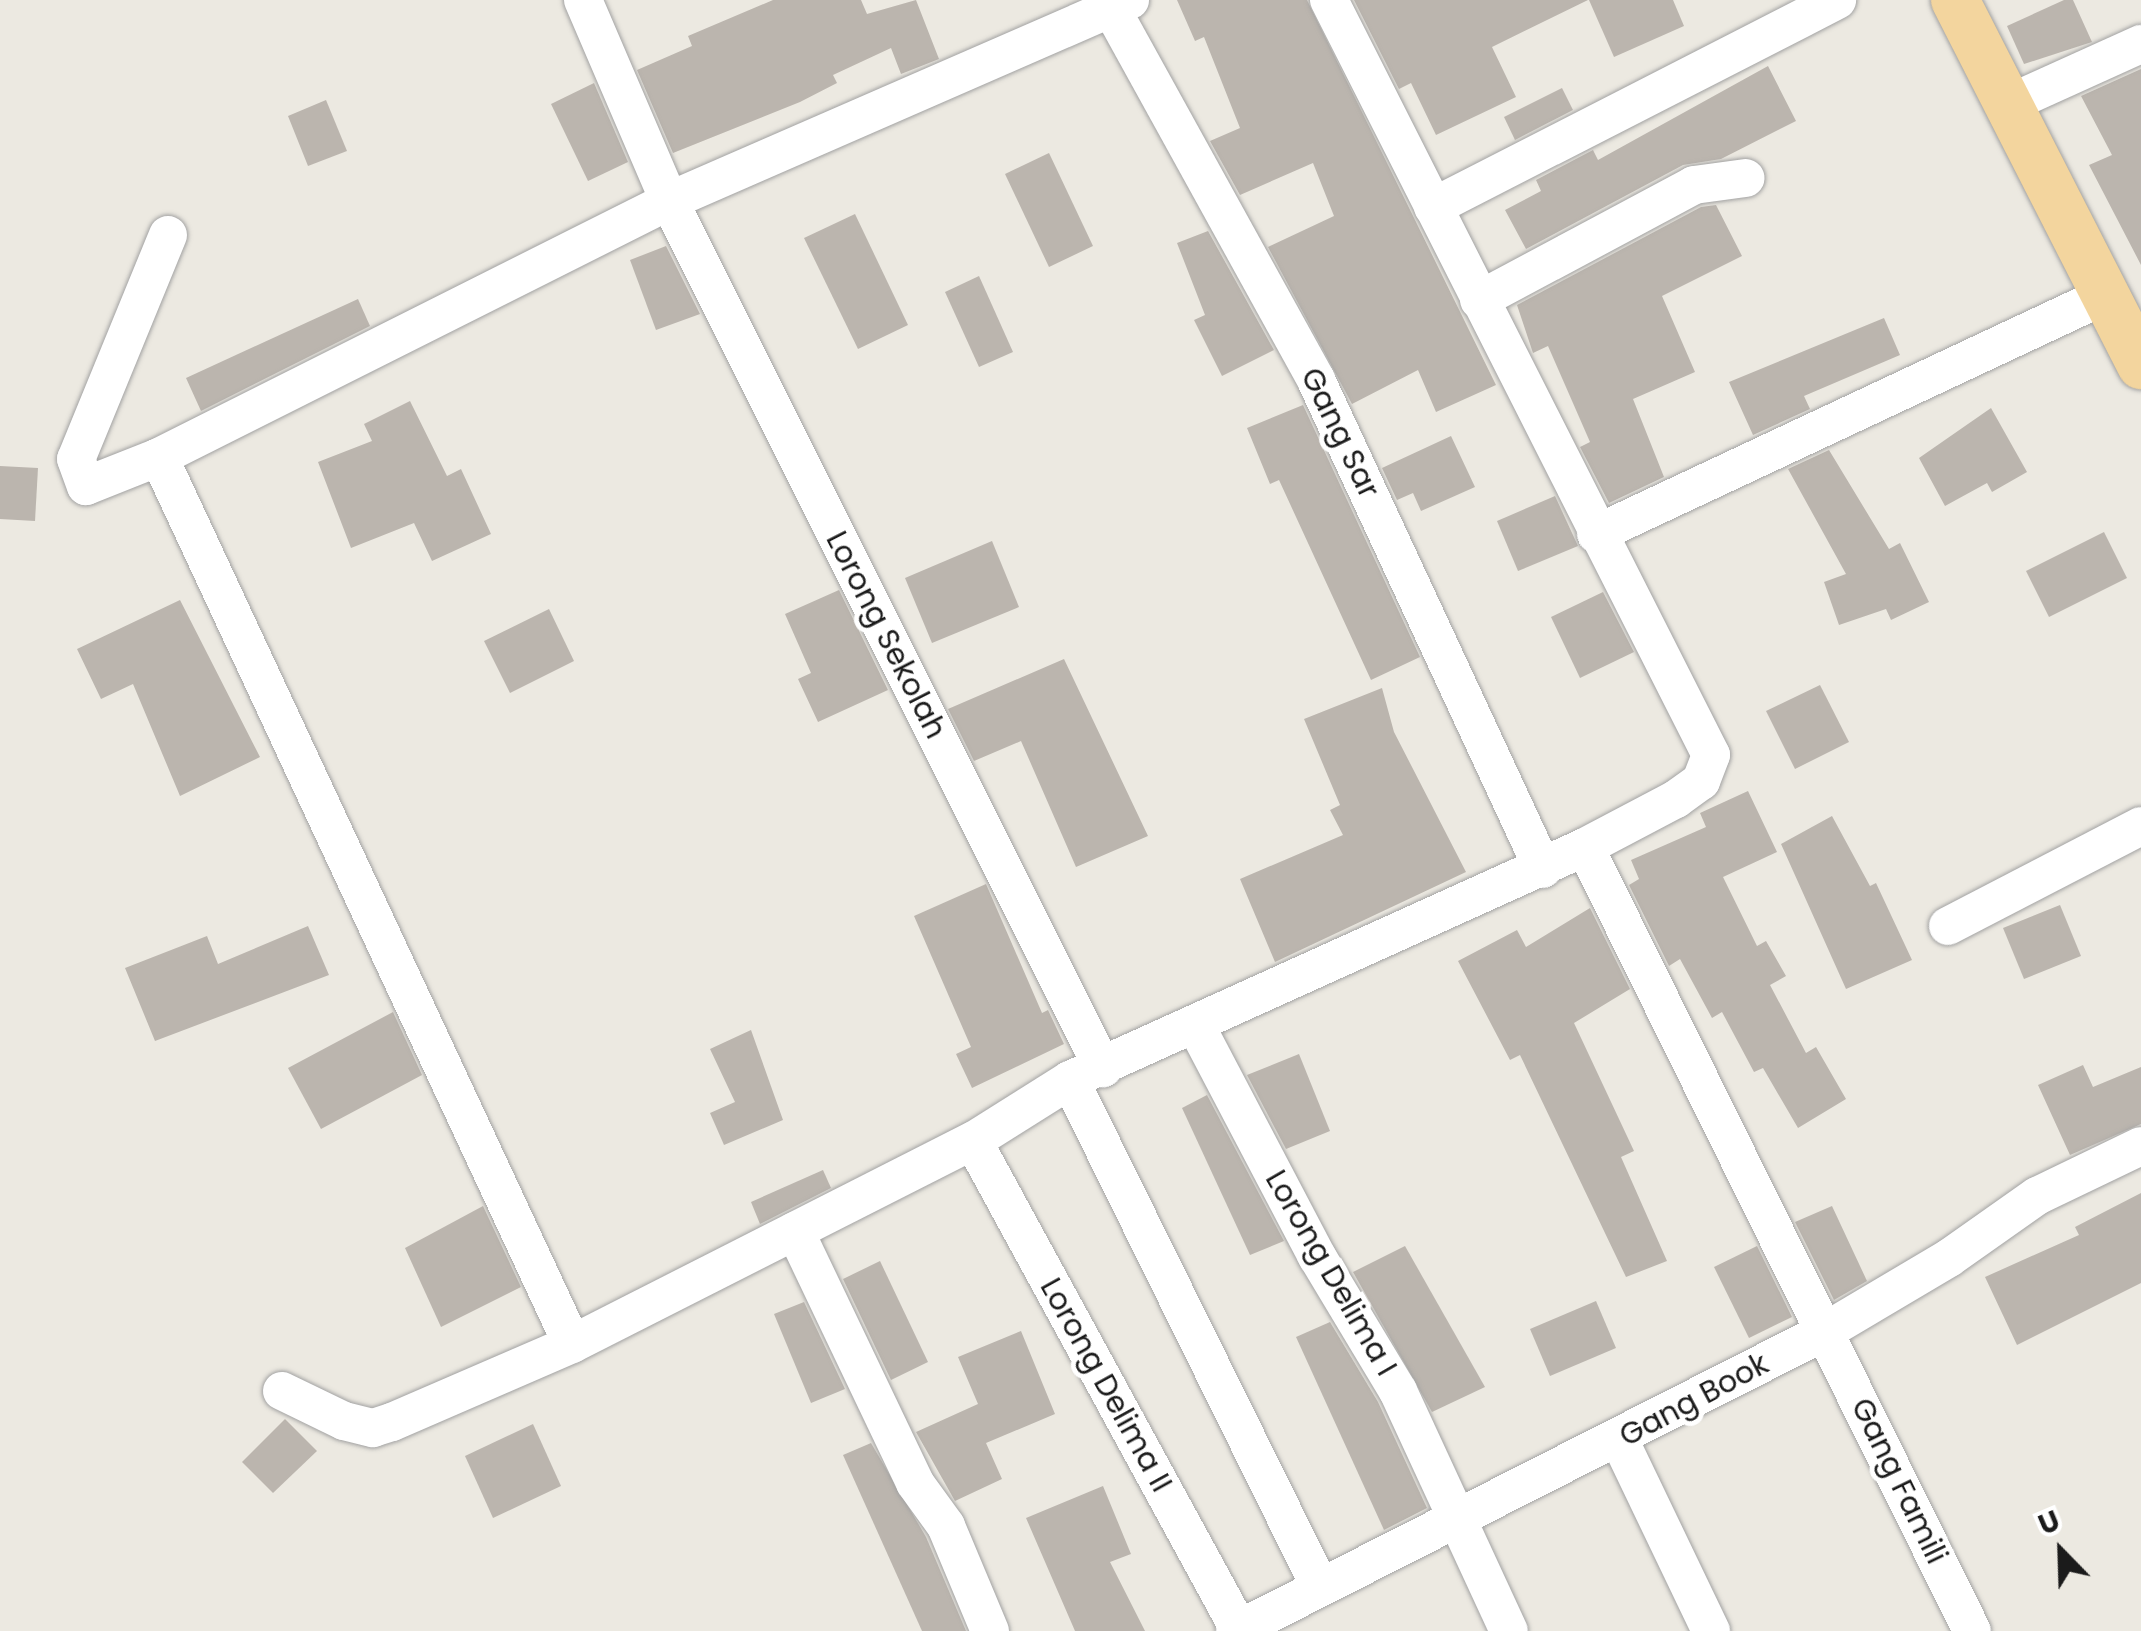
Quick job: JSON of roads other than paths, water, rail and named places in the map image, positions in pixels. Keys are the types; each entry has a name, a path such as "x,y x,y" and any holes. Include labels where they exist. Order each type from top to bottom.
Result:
{"main road":[{"path":"1956,0 2008,104 2122,307 2141,365"}],"street":[{"name":"Lorong Sekolah","path":"583,0 669,201 1087,1074 1320,1587"},
{"path":"282,1391 373,1428 572,1344 973,1141 1087,1074 1543,869 1676,799 1710,768 1711,755 1596,534 1330,0"},
{"path":"1433,207 1837,0"},
{"path":"168,235 76,470 91,486 159,457 669,201 1121,5"},
{"name":"Gang Sar","path":"1121,5 1316,380 1543,869"},
{"path":"2008,104 2141,44"},
{"path":"1479,300 1694,185 1746,178"},
{"path":"1596,534 2122,307"},
{"path":"159,457 572,1344"},
{"path":"1948,926 2141,826"},
{"name":"Gang Famili","path":"1584,848 1972,1631"},
{"name":"Lorong Delima I","path":"1196,1026 1318,1258 1398,1391 1509,1631"},
{"name":"Lorong Delima II","path":"973,1141 1237,1630"},
{"name":"Gang Book","path":"1237,1630 1458,1523 1826,1331 1950,1258 2037,1196 2141,1146"},
{"path":"796,1230 915,1483 946,1526 990,1631"},
{"path":"1620,1439 1711,1631"}]}
